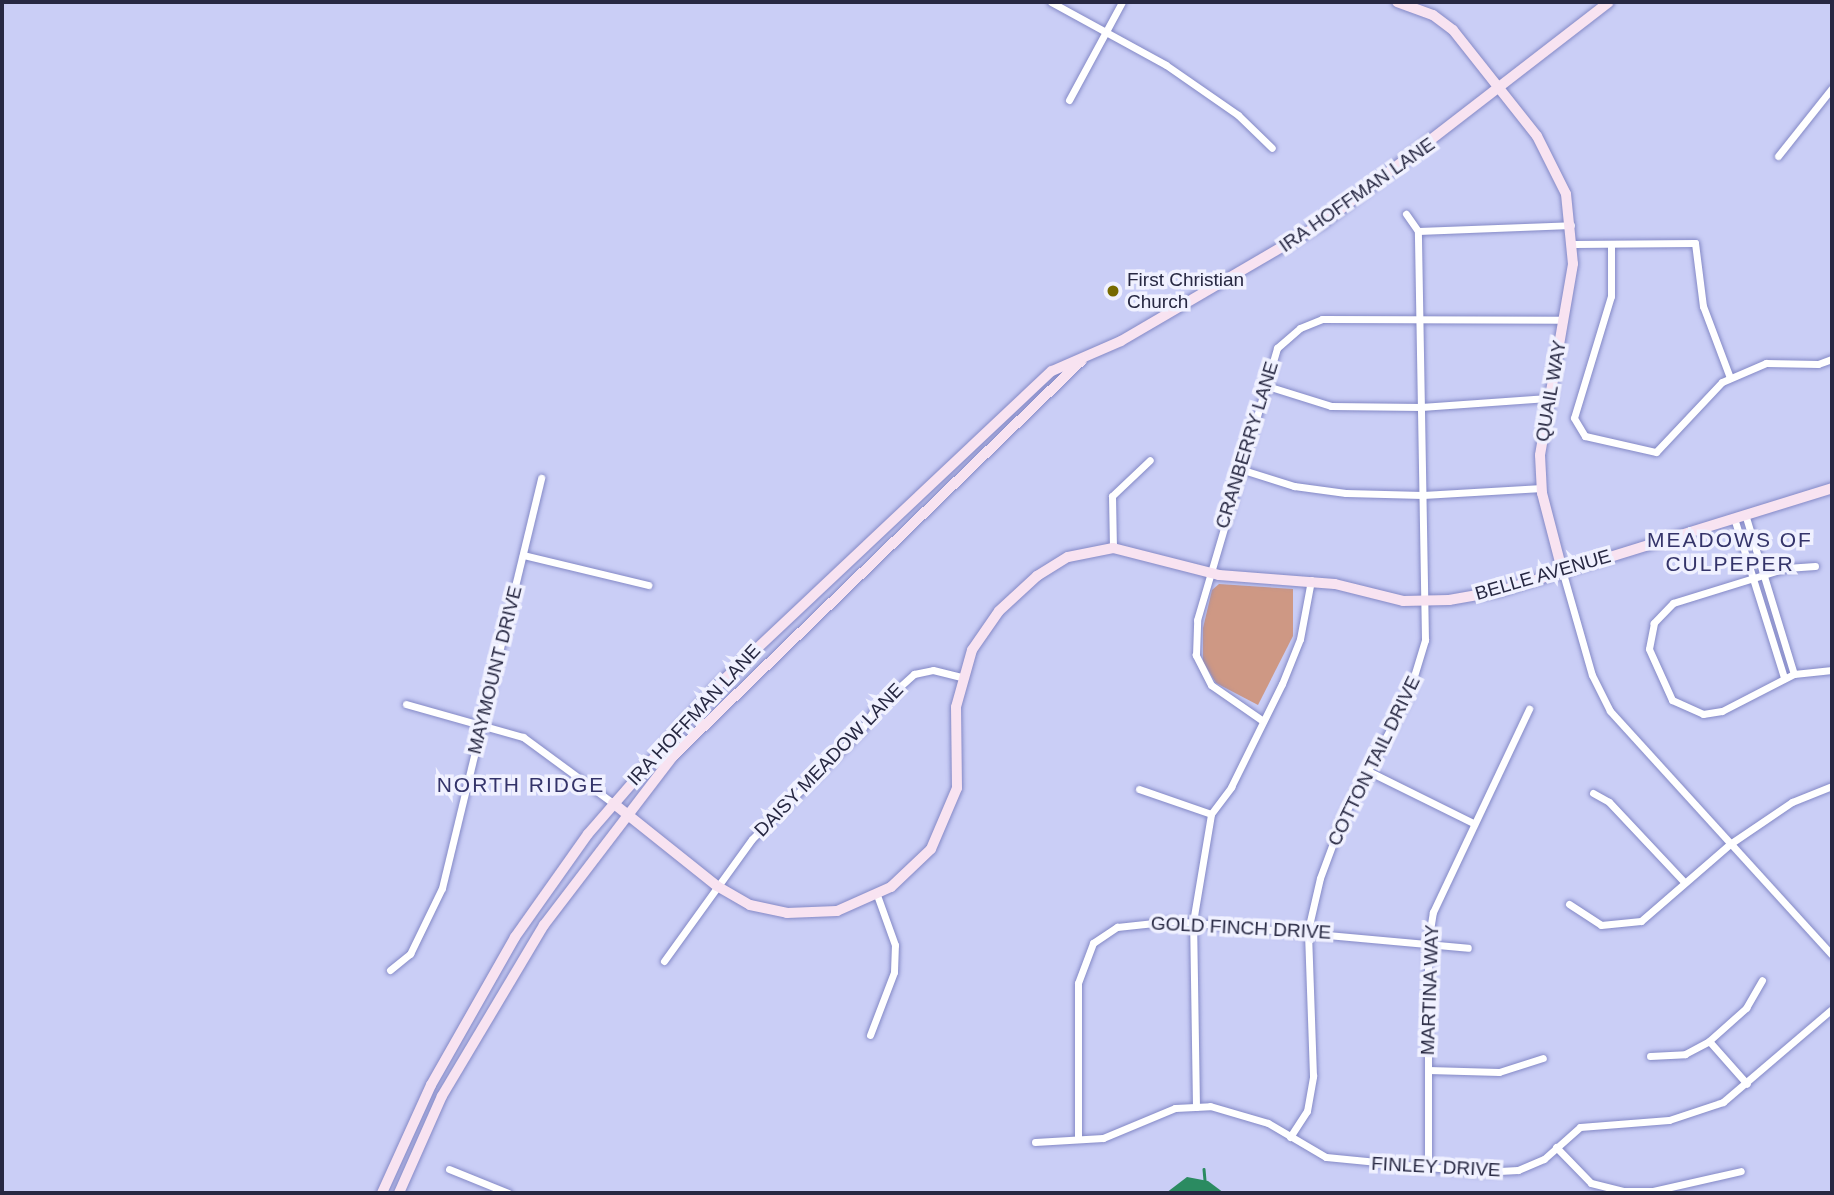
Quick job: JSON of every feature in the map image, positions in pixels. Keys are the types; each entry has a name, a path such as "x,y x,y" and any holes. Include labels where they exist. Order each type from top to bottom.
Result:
{"main road":[{"name":"QUAIL WAY","path":"1397,2 1433,15 1452,30 1501,87 1549,156 1572,225 1574,244 1564,320 1541,445 1542,488 1562,570"},
{"name":"IRA HOFFMAN LANE","path":"382,1193 483,990 613,803 713,690 966,449 1052,371 1085,357 1234,276 1355,201 1609,2"},
{"name":"IRA HOFFMAN LANE","path":"399,1193 436,1107 544,925 673,756 769,658 1085,357"},
{"name":"BELLE AVENUE","path":"613,803 717,886 750,905 787,913 837,911 877,895 920,862 949,813 959,778 956,707 961,677 980,634 1038,576 1068,557 1113,548 1210,572 1311,580 1387,598 1426,601 1475,597 1832,488"}],"street":[{"path":"1051,2 1106,32 1217,100 1272,148"},
{"path":"1069,100 1122,2"},
{"path":"1777,156 1832,88"},
{"path":"1406,214 1418,231 1572,225"},
{"name":"COTTON TAIL DRIVE","path":"1290,1137 1307,1111 1313,1076 1308,930 1342,819 1420,664 1426,601 1418,231"},
{"path":"1574,244 1611,246 1695,243 1703,306 1730,378"},
{"path":"1611,246 1611,296 1574,418 1577,429 1656,453 1700,400 1730,378 1766,363 1818,364 1832,359"},
{"name":"CRANBERRY LANE","path":"1263,721 1211,685 1196,655 1197,620 1277,348 1300,328 1322,319 1419,317 1564,320"},
{"path":"1264,385 1331,406 1421,407 1548,398"},
{"path":"1113,548 1112,496 1150,460"},
{"path":"1240,469 1294,486 1423,495 1542,488"},
{"name":"MAYMOUNT DRIVE","path":"390,970 410,954 439,896 541,478"},
{"path":"1745,514 1794,674"},
{"path":"1734,518 1784,678"},
{"path":"523,555 649,585"},
{"path":"1815,566 1763,574 1668,606 1651,630 1654,666 1672,700 1703,714 1722,711 1794,674 1832,670"},
{"name":"QUAIL WAY","path":"1562,570 1592,675 1610,711 1832,955"},
{"path":"1196,1107 1193,922 1211,814 1231,787 1300,639 1311,580"},
{"name":"DAISY MEADOW LANE","path":"664,961 752,839 898,687 914,674 933,670 961,677"},
{"name":"BELLE AVENUE","path":"406,704 482,724 529,740 613,803"},
{"name":"MARTINA WAY","path":"1428,1167 1428,943 1437,897 1529,709"},
{"path":"1368,771 1473,824"},
{"path":"1569,904 1590,921 1621,927 1650,916 1684,882 1730,844 1792,802 1832,786"},
{"path":"1139,789 1211,814"},
{"path":"1593,793 1609,802 1684,882"},
{"path":"870,1035 894,972 895,945 877,895"},
{"name":"GOLD FINCH DRIVE","path":"1079,1139 1078,983 1084,957 1093,943 1117,927 1193,922 1308,930 1468,948"},
{"path":"1650,1056 1685,1054 1709,1041 1746,1008 1762,980"},
{"name":"FINLEY DRIVE","path":"1035,1142 1117,1135 1175,1108 1196,1107 1242,1112 1326,1157 1428,1167 1518,1170 1556,1147 1580,1127 1696,1113 1747,1084 1832,1009"},
{"path":"1709,1041 1747,1084"},
{"path":"1428,1070 1499,1072 1543,1058"},
{"path":"1556,1147 1591,1183 1623,1191 1653,1191 1741,1171"},
{"path":"449,1169 498,1192 508,1193"}],"shaded area":[{"path":"1219,584 1293,589 1293,636 1258,705 1216,683 1203,662 1203,628 1212,590"},
{"path":"1187,1177 1208,1181 1224,1193 1166,1193"}],"waterway":[{"path":"1204,1169 1205,1180"}],"place":[{"name":"First Christian Church","path":"1113,291"}],"district":[{"name":"MEADOWS OF CULPEPER","path":"1730,552"},
{"name":"NORTH RIDGE","path":"521,785"}]}
